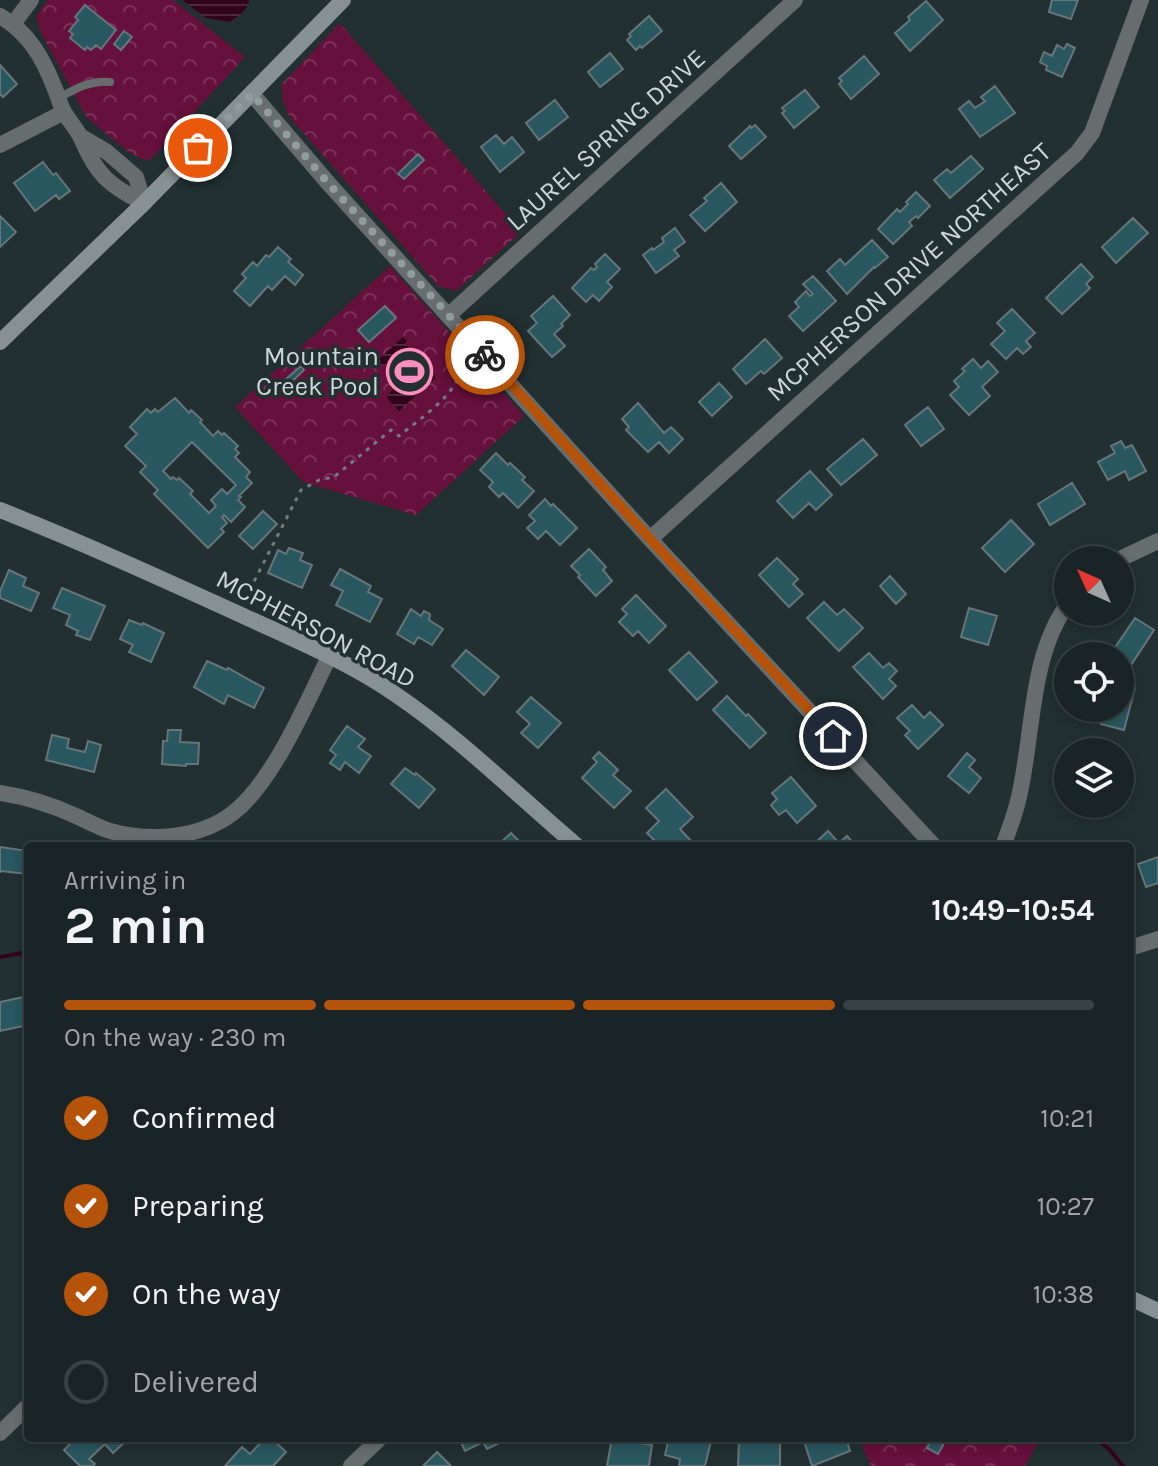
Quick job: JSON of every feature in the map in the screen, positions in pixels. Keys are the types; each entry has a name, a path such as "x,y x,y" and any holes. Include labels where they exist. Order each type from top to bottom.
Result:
{"street":[{"path":"31,0 6,20 26,35 44,62 61,105 94,166 119,191 144,203"},
{"path":"0,342 144,203 343,0"},
{"name":"LAUREL SPRING DRIVE","path":"449,315 795,0"},
{"name":"MCPHERSON DRIVE NORTHEAST","path":"650,539 1077,153 1092,133 1141,0"},
{"path":"252,94 329,184 650,539 930,842"},
{"path":"0,145 61,105"},
{"name":"MCPHERSON ROAD","path":"0,510 151,573 329,657 392,692 420,711 572,842"},
{"path":"1134,552 1158,541"},
{"path":"1004,842 1017,805 1042,658 1055,626"},
{"path":"0,793 29,799 107,830 128,835 178,835 217,823 247,800 262,781 284,746 329,657"},
{"path":"1134,947 1158,939"},
{"path":"1134,1300 1158,1311"},
{"path":"0,1433 24,1410"},
{"path":"351,1466 376,1442"}],"lane":[{"path":"61,105 87,84 110,82"}],"path":[{"path":"237,613 301,490 319,480 334,477 391,430 399,436 455,385 458,376"}],"green space":[{"path":"48,0 173,0 245,57 149,161 141,159 87,118 40,31 36,16"},
{"path":"340,23 521,232 456,291 438,286 286,110 282,84"},
{"path":"390,266 524,416 416,515 303,482 235,407"},
{"path":"861,1442 1038,1442 1025,1466 871,1466"}],"shaded area":[{"path":"182,0 249,0 245,10 229,22 206,18"},
{"name":"Mountain Creek Pool","path":"403,337 436,378 399,411 387,398 398,379 377,361"}],"building":[{"path":"1052,0 1078,0 1071,19 1049,12"},
{"path":"926,1 943,20 910,51 895,33"},
{"path":"85,5 116,30 101,49 96,45 91,50 87,47 85,50 70,38 73,34 69,31 78,20 75,17"},
{"path":"649,16 662,31 636,50 627,40 631,36 629,34"},
{"path":"124,31 132,37 121,50 114,44"},
{"path":"1067,44 1075,48 1062,77 1046,70 1047,66 1040,62 1044,52 1052,56 1057,45 1064,49"},
{"path":"610,53 623,69 600,87 588,72"},
{"path":"864,56 879,74 851,99 839,84 842,81 839,78"},
{"path":"0,65 17,84 3,97 0,94"},
{"path":"995,86 1015,113 980,137 959,109 969,101 975,108 985,101 981,97"},
{"path":"805,90 819,107 794,128 782,113 785,111 782,108"},
{"path":"555,100 568,117 539,140 526,123"},
{"path":"755,125 766,137 741,159 729,146"},
{"path":"496,135 504,144 512,137 524,152 500,172 481,147"},
{"path":"418,154 424,160 404,179 398,174"},
{"path":"971,156 983,169 950,198 934,180 947,169 951,173"},
{"path":"43,162 70,191 59,199 56,195 35,211 14,183"},
{"path":"721,183 737,202 705,231 690,215 707,201 704,198"},
{"path":"916,192 930,206 909,222 912,226 893,244 878,229 897,209 900,212"},
{"path":"0,216 16,232 0,247"},
{"path":"1133,218 1148,233 1116,263 1102,247"},
{"path":"675,228 685,242 674,250 679,256 656,273 643,255 664,242 662,238"},
{"path":"872,240 888,257 847,294 827,271 840,259 845,265"},
{"path":"278,247 291,259 288,262 303,275 295,285 285,276 272,290 268,286 250,306 234,291 246,278 242,274 253,262 257,266"},
{"path":"605,254 620,269 607,282 612,287 599,301 593,295 586,302 572,288 591,268 594,270 597,267 595,264"},
{"path":"1081,264 1093,277 1086,284 1090,288 1062,314 1046,298"},
{"path":"813,276 836,301 803,331 789,316 799,307 795,302 806,291 810,296 813,294 803,284"},
{"path":"553,296 570,315 554,334 565,346 552,357 528,331 537,323 531,316"},
{"path":"385,306 396,318 369,342 358,330"},
{"path":"1012,309 1035,333 1026,341 1031,347 1023,354 1017,348 1006,359 991,344 1005,331 997,323"},
{"path":"765,339 782,358 764,374 761,371 746,384 733,369"},
{"path":"973,359 981,368 988,361 998,372 982,387 990,396 969,415 950,395 959,387 954,381"},
{"path":"301,366 304,370 282,391 278,386"},
{"path":"719,383 732,397 712,416 699,402"},
{"path":"175,398 189,413 191,410 202,420 200,422 213,436 218,431 222,435 224,433 238,446 235,449 239,453 235,457 250,472 246,477 252,483 238,500 245,507 231,522 224,515 222,517 227,523 221,529 224,532 208,548 154,494 158,490 140,472 146,466 125,446 137,434 130,427 147,409 151,413 155,409 158,412","holes":["192,442 236,485 227,494 222,489 211,500 216,506 209,513 179,478 171,479 163,471"]},
{"path":"638,403 664,433 671,427 683,439 669,453 659,442 648,452 626,430 629,427 622,419"},
{"path":"928,407 944,429 921,446 905,425"},
{"path":"863,439 877,455 841,485 827,469"},
{"path":"1121,441 1125,448 1132,445 1146,471 1129,480 1125,471 1108,480 1098,462 1115,453 1111,446"},
{"path":"496,453 525,477 522,480 534,491 518,508 503,493 499,497 489,487 493,482 480,470"},
{"path":"810,471 832,495 816,510 809,503 793,518 777,501"},
{"path":"1072,483 1085,504 1050,525 1038,504"},
{"path":"545,499 577,528 560,545 546,531 538,539 527,528 535,521 529,515"},
{"path":"263,511 277,524 253,549 239,536"},
{"path":"1011,520 1034,544 1005,572 982,548"},
{"path":"289,548 303,553 300,560 312,565 302,588 268,573 278,550 286,554"},
{"path":"589,549 606,567 603,570 612,581 596,596 571,566"},
{"path":"777,558 798,579 793,584 803,594 789,607 759,575"},
{"path":"340,569 371,586 368,592 382,599 370,622 336,605 343,591 331,585"},
{"path":"9,570 26,578 23,586 39,593 31,611 0,598"},
{"path":"890,576 906,594 896,604 880,586"},
{"path":"62,588 105,606 90,640 76,635 78,631 66,625 70,615 53,608"},
{"path":"636,595 666,626 649,643 638,631 633,636 619,622 627,614 622,609"},
{"path":"824,602 837,615 844,609 863,628 839,651 807,618"},
{"path":"969,608 997,616 988,645 961,637"},
{"path":"411,609 421,616 424,611 430,614 429,620 443,629 432,645 418,637 414,644 397,634"},
{"path":"1134,619 1154,630 1134,660 1134,642 1119,642 1130,626 1134,626"},
{"path":"129,620 164,633 151,662 129,652 133,645 120,639"},
{"path":"466,650 499,677 484,695 452,666"},
{"path":"689,652 717,682 697,700 669,670"},
{"path":"869,653 883,668 889,663 897,671 889,679 896,686 883,699 853,667"},
{"path":"207,661 228,668 264,688 254,708 228,695 224,704 194,687"},
{"path":"727,696 766,733 750,748 713,710"},
{"path":"531,697 561,723 538,748 521,733 530,724 517,712"},
{"path":"912,705 924,718 930,712 943,725 918,749 905,735 910,731 897,718"},
{"path":"1102,722 1126,722 1124,730"},
{"path":"347,726 365,739 358,747 371,756 359,773 345,762 340,770 330,763 336,755 330,750"},
{"path":"168,730 181,730 180,742 199,743 198,764 162,764 163,741 167,741"},
{"path":"52,735 69,739 67,748 85,752 88,741 101,745 94,772 46,760"},
{"path":"599,752 618,770 613,775 631,791 614,808 582,778 597,762 593,758"},
{"path":"967,753 975,760 969,767 981,778 969,793 948,776"},
{"path":"405,768 435,789 419,808 391,784"},
{"path":"791,777 816,806 797,823 786,810 779,815 771,805 777,799 772,793"},
{"path":"666,789 693,817 680,829 692,842 656,842 647,833 659,821 646,808"},
{"path":"828,831 838,842 816,842"},
{"path":"511,833 520,842 501,842"},
{"path":"0,847 24,850 24,874 0,871"},
{"path":"1158,857 1158,883 1146,887 1138,864"},
{"path":"24,997 24,1026 0,1031 0,1002"},
{"path":"72,1442 125,1442 113,1453 105,1444 89,1459 95,1464 93,1466 80,1466 64,1450"},
{"path":"261,1442 275,1442 286,1452 273,1466 225,1466 242,1447 250,1454"},
{"path":"461,1442 483,1442 465,1451"},
{"path":"483,1442 502,1442 487,1449"},
{"path":"611,1442 652,1445 649,1466 607,1466"},
{"path":"668,1442 711,1442 705,1466 679,1466 680,1459 665,1455"},
{"path":"739,1442 780,1442 780,1466 738,1466"},
{"path":"804,1442 847,1442 850,1451 812,1466"},
{"path":"930,1442 945,1442 938,1454 927,1448"},
{"path":"437,1452 451,1466 423,1466"}],"waterway":[{"path":"0,957 24,953"},
{"path":"1100,1442 1123,1466"}],"way so far":[{"path":"198,148 252,94 329,184 485,355"}],"place":[{"name":"Mountain Creek Pool","path":"410,371"}],"route":[{"path":"485,355 833,736"}]}
